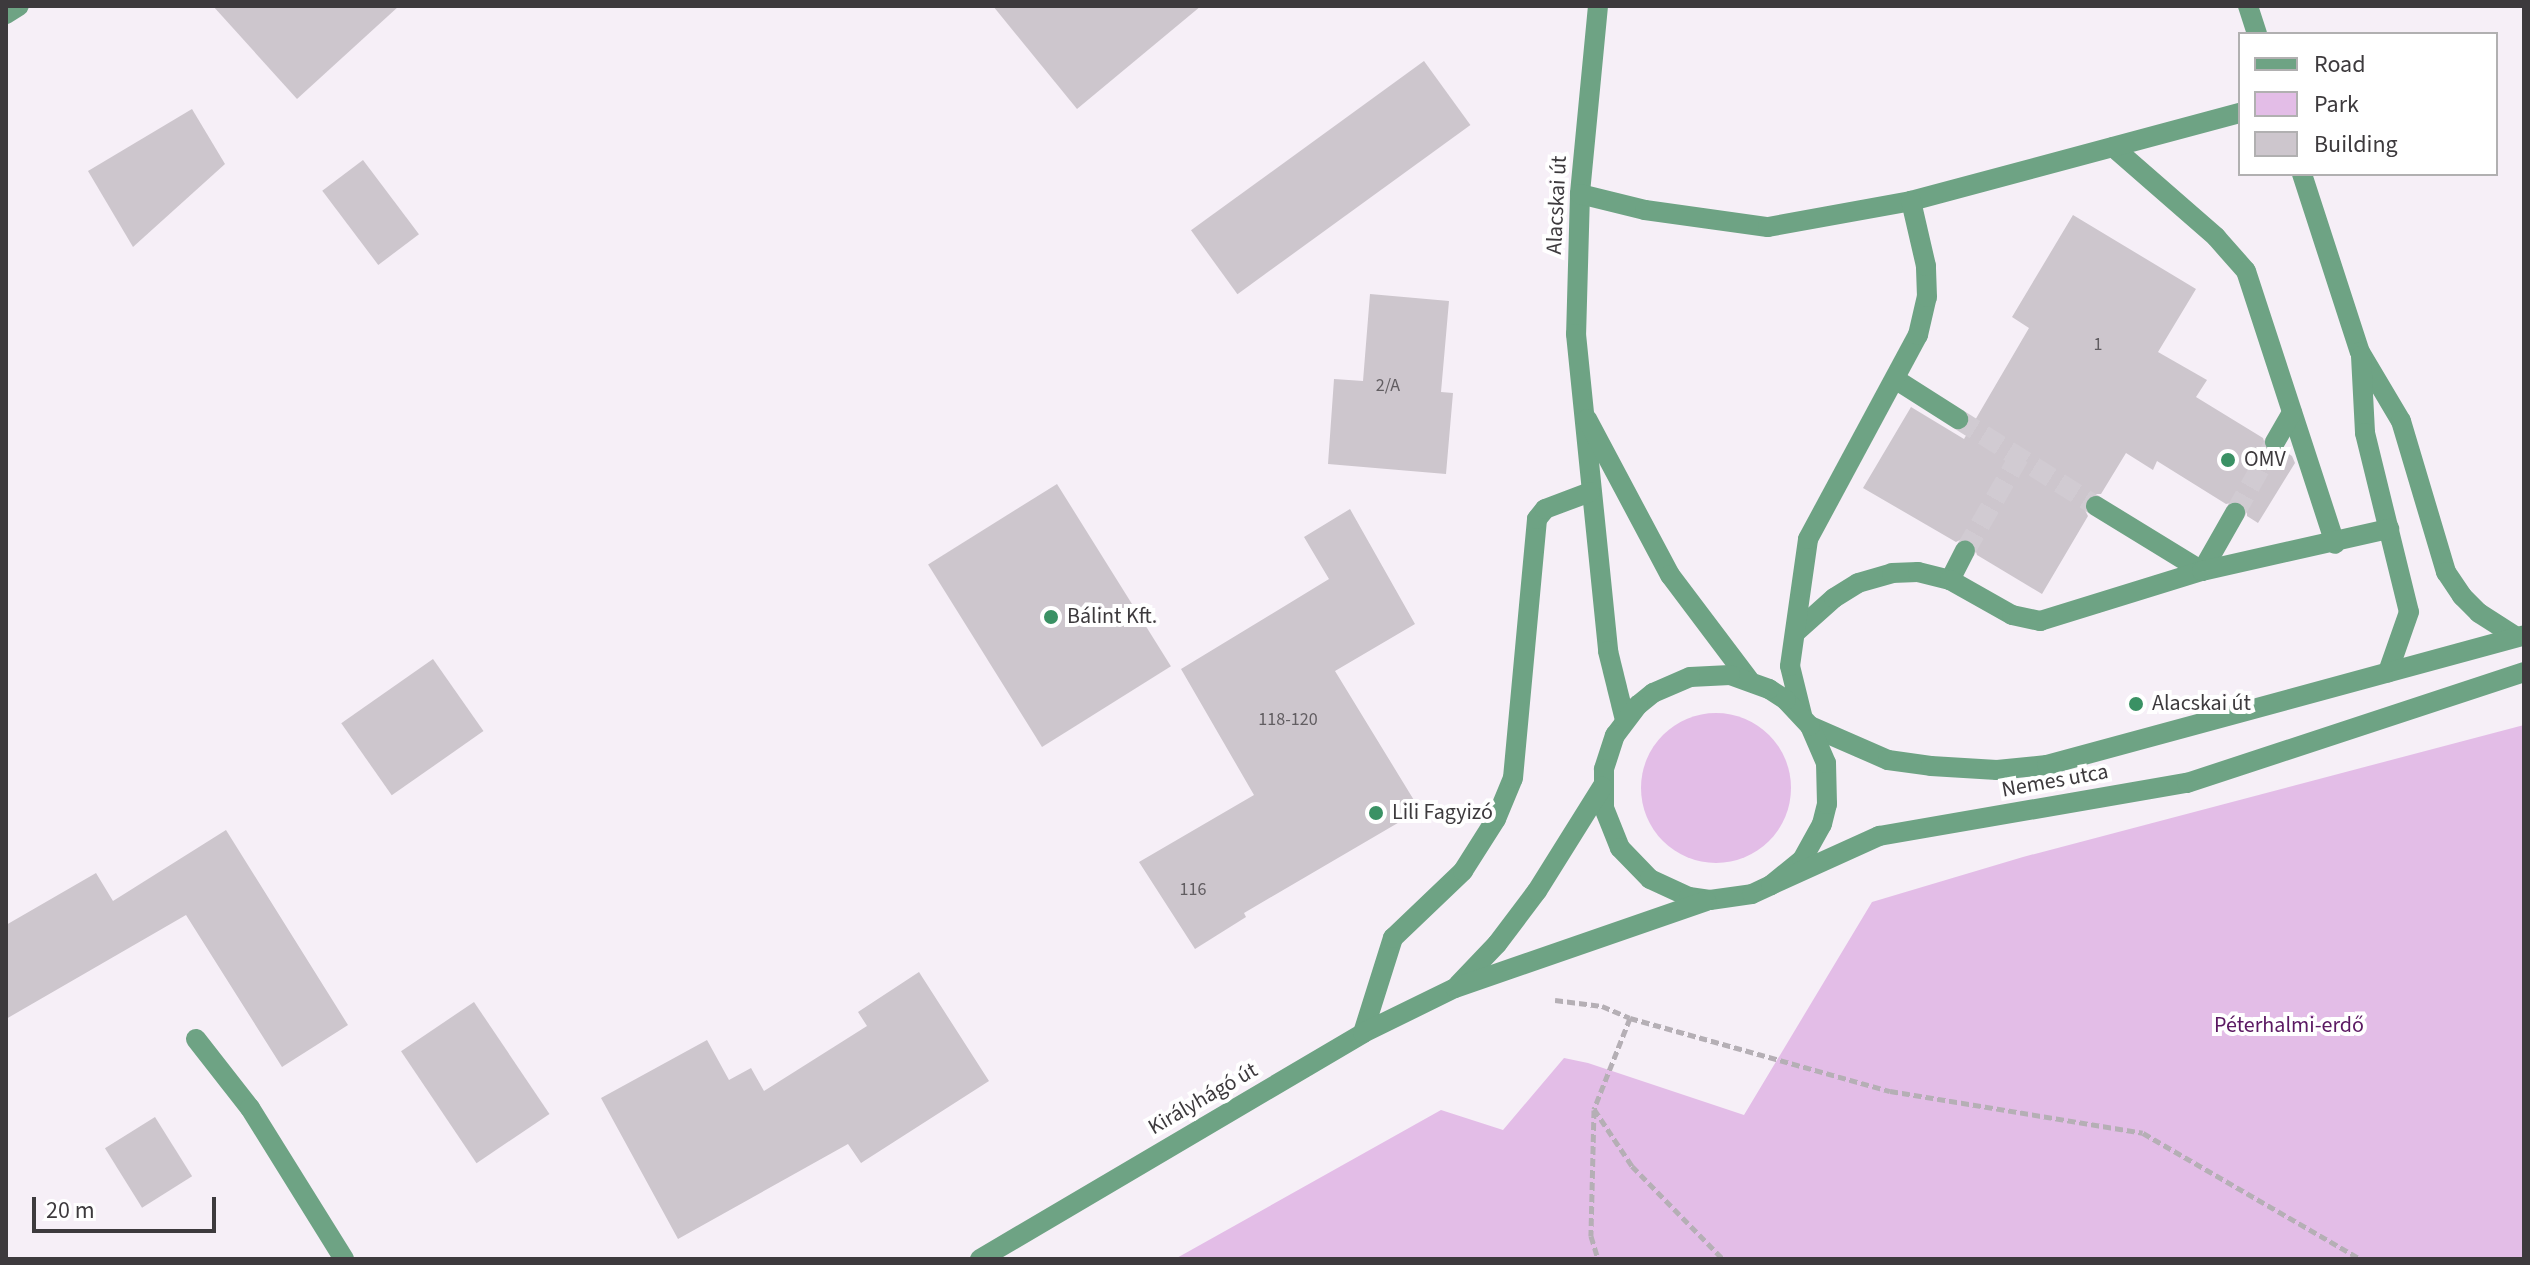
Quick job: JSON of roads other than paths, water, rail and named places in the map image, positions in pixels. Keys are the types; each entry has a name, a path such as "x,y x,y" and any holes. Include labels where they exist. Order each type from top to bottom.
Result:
{"street":[{"path":"6,14 19,6"},
{"name":"Alacskai út","path":"1598,6 1580,194 1576,334 1581,408 1608,651 1625,720"},
{"path":"2248,6 2256,32"},
{"path":"1580,194 1645,210 1768,227 1911,201 2238,114"},
{"path":"2113,147 2216,237 2246,271 2335,544"},
{"path":"2303,176 2360,352 2401,421 2446,572 2462,596 2479,613 2520,635"},
{"path":"1771,885 1802,860 1825,814 1826,763 1806,720 1790,666 1808,539 1918,335 1927,297 1926,266 1911,201"},
{"path":"2360,352 2365,433 2409,612 2388,672"},
{"path":"1895,379 1958,419"},
{"name":"Alacskai út","path":"1581,408 1670,575 1749,680"},
{"path":"2275,442 2292,413"},
{"path":"1363,1033 1393,938 1463,871 1496,819 1513,778 1537,519 1545,509 1590,492"},
{"path":"2096,506 2202,571"},
{"path":"2202,571 2235,513"},
{"path":"1796,632 1858,583 1892,573 1918,572 1950,580 2012,615 2040,621 2202,571 2335,544 2389,529"},
{"path":"1950,580 1965,551"},
{"name":"Nemes utca","path":"1749,680 1786,700 1806,720 1888,760 1997,770 2047,765 2520,635"},
{"name":"Nemes utca","path":"1771,885 1879,836 2187,783 2524,672"},
{"path":"1602,787 1608,752 1625,720 1653,693 1690,677 1730,675 1749,680"},
{"name":"Királyhágó út","path":"1455,988 1497,944 1537,891 1602,787"},
{"name":"Királyhágó út","path":"1602,787 1610,828 1620,848 1634,864 1668,890 1710,900 1731,899 1771,885"},
{"name":"Királyhágó út","path":"980,1259 1363,1033 1455,988 1710,900"},
{"path":"196,1039 250,1108 344,1259"}],"tunnel":[{"path":"1958,419 2096,506"},
{"path":"2235,513 2275,442"},
{"path":"1965,551 2019,457"}],"place":[{"name":"OMV","path":"2228,460"},
{"name":"Bálint Kft.","path":"1051,617"},
{"name":"Alacskai út","path":"2136,704"},
{"name":"Lili Fagyizó","path":"1376,813"}],"park label":[{"name":"Péterhalmi-erdő","path":"2289,1026"}]}
